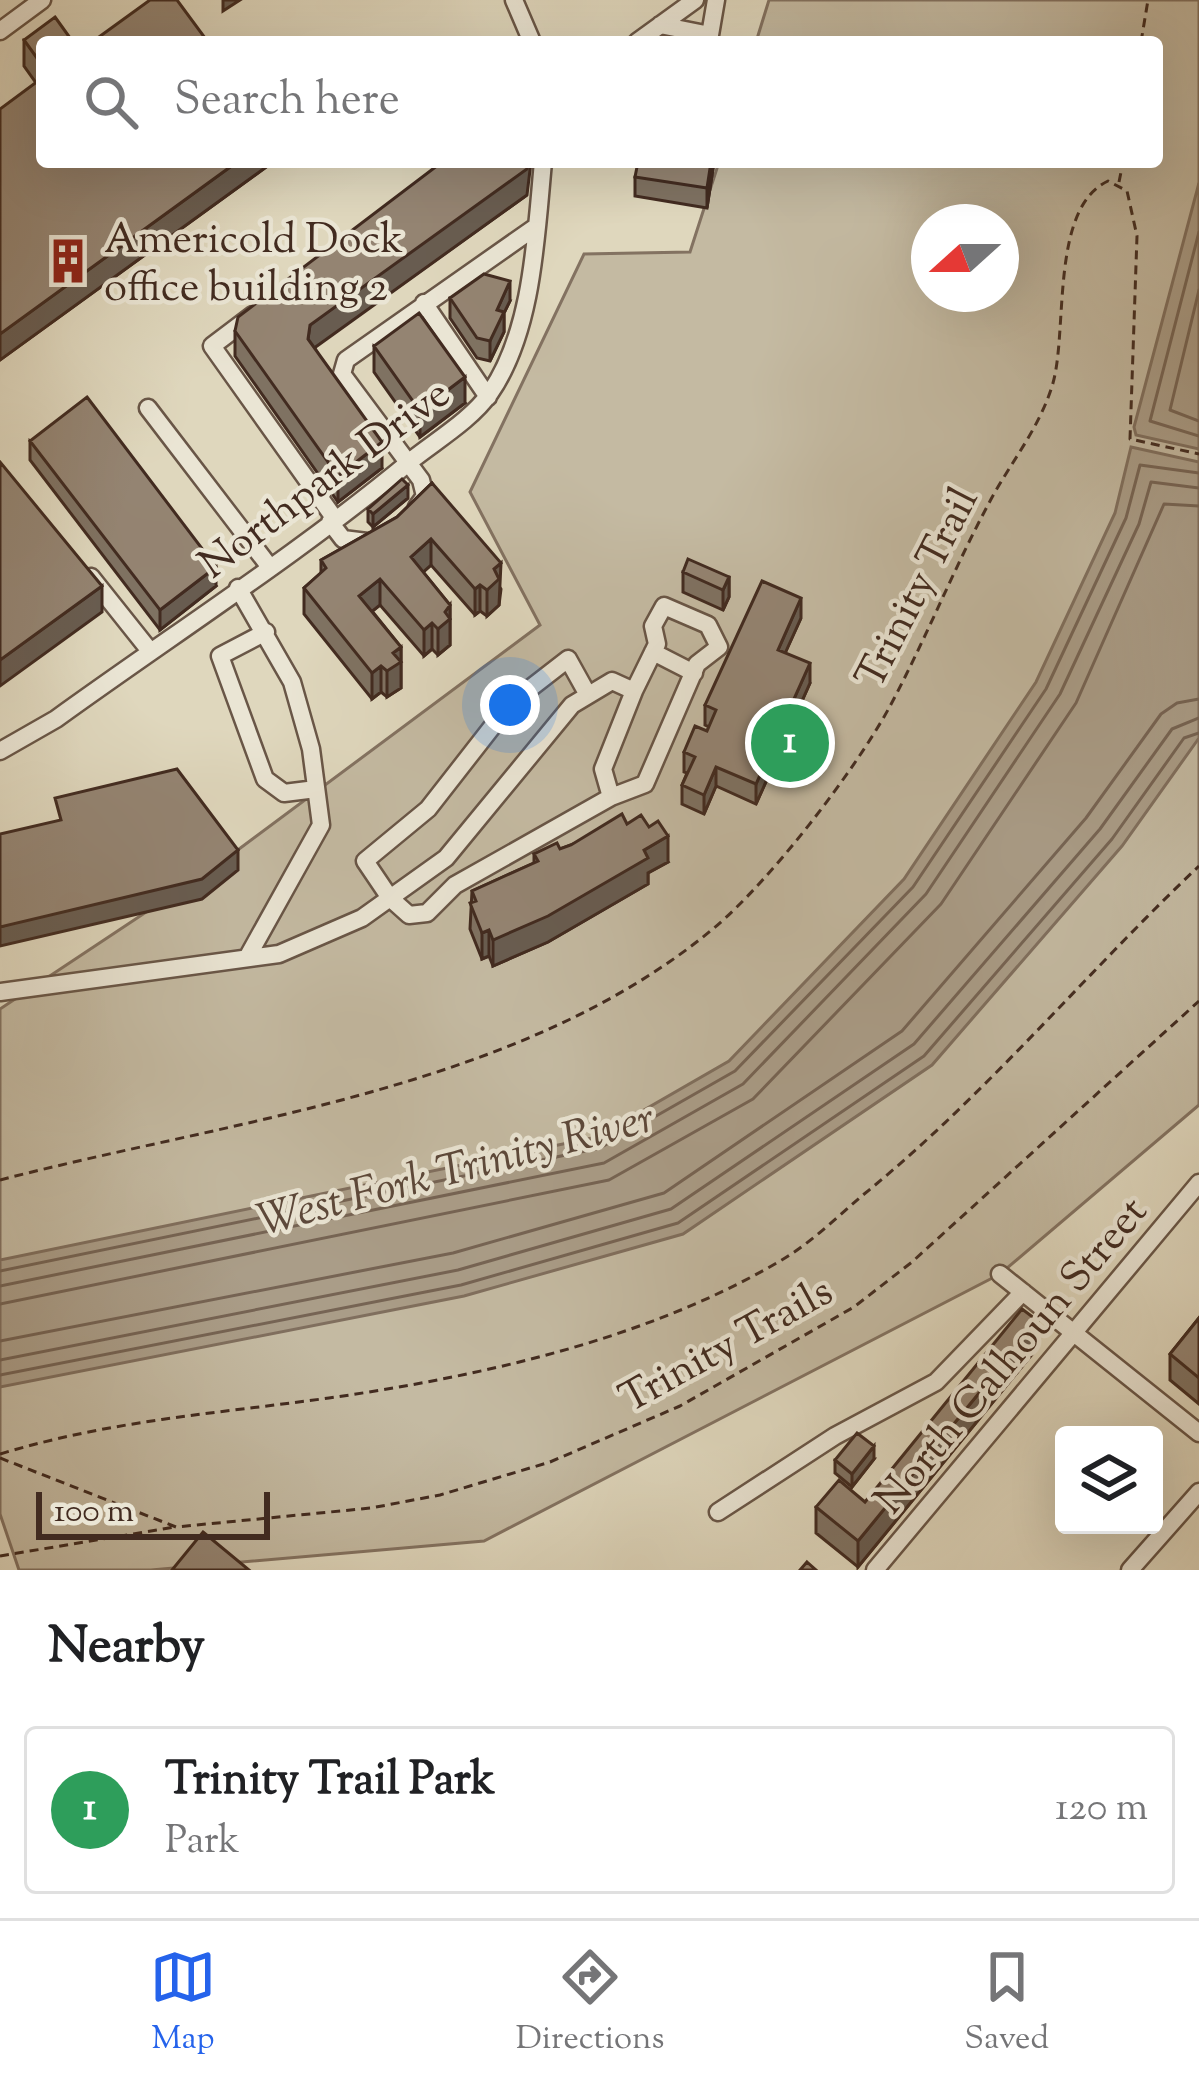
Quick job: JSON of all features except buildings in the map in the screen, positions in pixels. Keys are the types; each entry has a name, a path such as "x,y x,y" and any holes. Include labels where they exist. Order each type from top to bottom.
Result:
{"street":[{"path":"0,32 42,0"},
{"path":"514,0 529,36"},
{"path":"645,36 695,0"},
{"path":"660,25 710,35 716,0"},
{"name":"Northpark Drive","path":"0,751 150,652 333,520 488,397 518,324 537,226 542,168"},
{"path":"268,304 212,346 353,544 396,527 424,496 408,464 342,374 346,360 537,226"},
{"path":"424,303 488,397"},
{"path":"148,408 268,566"},
{"path":"82,566 150,652"},
{"path":"238,588 292,682 321,825 247,958"},
{"path":"588,695 568,659 509,704 428,809 365,861 390,898 409,915 427,913 455,885 611,797 645,784 694,673 719,646 708,625 664,606 653,626 653,652 603,769 611,797"},
{"path":"266,632 220,656 272,788 284,794 316,789"},
{"path":"653,652 694,673"},
{"path":"0,992 279,954 362,918 446,858 572,704 612,682 634,692"},
{"name":"North Calhoun Street","path":"875,1570 1199,1184"},
{"path":"1000,1274 1199,1433"},
{"path":"718,1512 835,1436 936,1382 1023,1292"},
{"path":"1130,1570 1199,1492"}],"path":[{"path":"1143,36 1148,0"},
{"path":"1122,168 1119,182 1134,210 1137,236 1130,439 1199,454"},
{"name":"Trinity Trail","path":"0,1180 91,1162 423,1075 586,1013 715,927 825,800 887,711 990,500 1034,429 1053,381 1072,228 1092,188 1119,182"},
{"path":"0,1456 39,1439 180,1412 206,1414 336,1397 528,1361 689,1304 787,1257 920,1148 1199,866"},
{"name":"Trinity Trails","path":"0,1556 176,1527 371,1508 440,1495 612,1438 753,1369 854,1307 912,1262 1199,1001"},
{"name":"Trinity Trails","path":"0,1456 176,1527"}],"shaded area":[{"path":"769,0 1199,0 1199,1105 1000,1274 484,1541 151,1570 19,1570 0,1514 0,1009 223,861 540,625 470,492 584,254 690,252 717,168 1163,168 1163,36 758,36"}],"water":[{"path":"1199,183 1199,449 1136,435 1134,427"},
{"name":"West Fork Trinity River","path":"1131,447 1199,462 1199,738 1122,846 932,1065 683,1234 464,1296 0,1387 0,1260 597,1137 729,1061 904,879 1036,682 1115,513"}],"place":[{"name":"Americold Dock office building 2","path":"68,261"},
{"name":"Trinity Trail Park","path":"790,743"}]}
